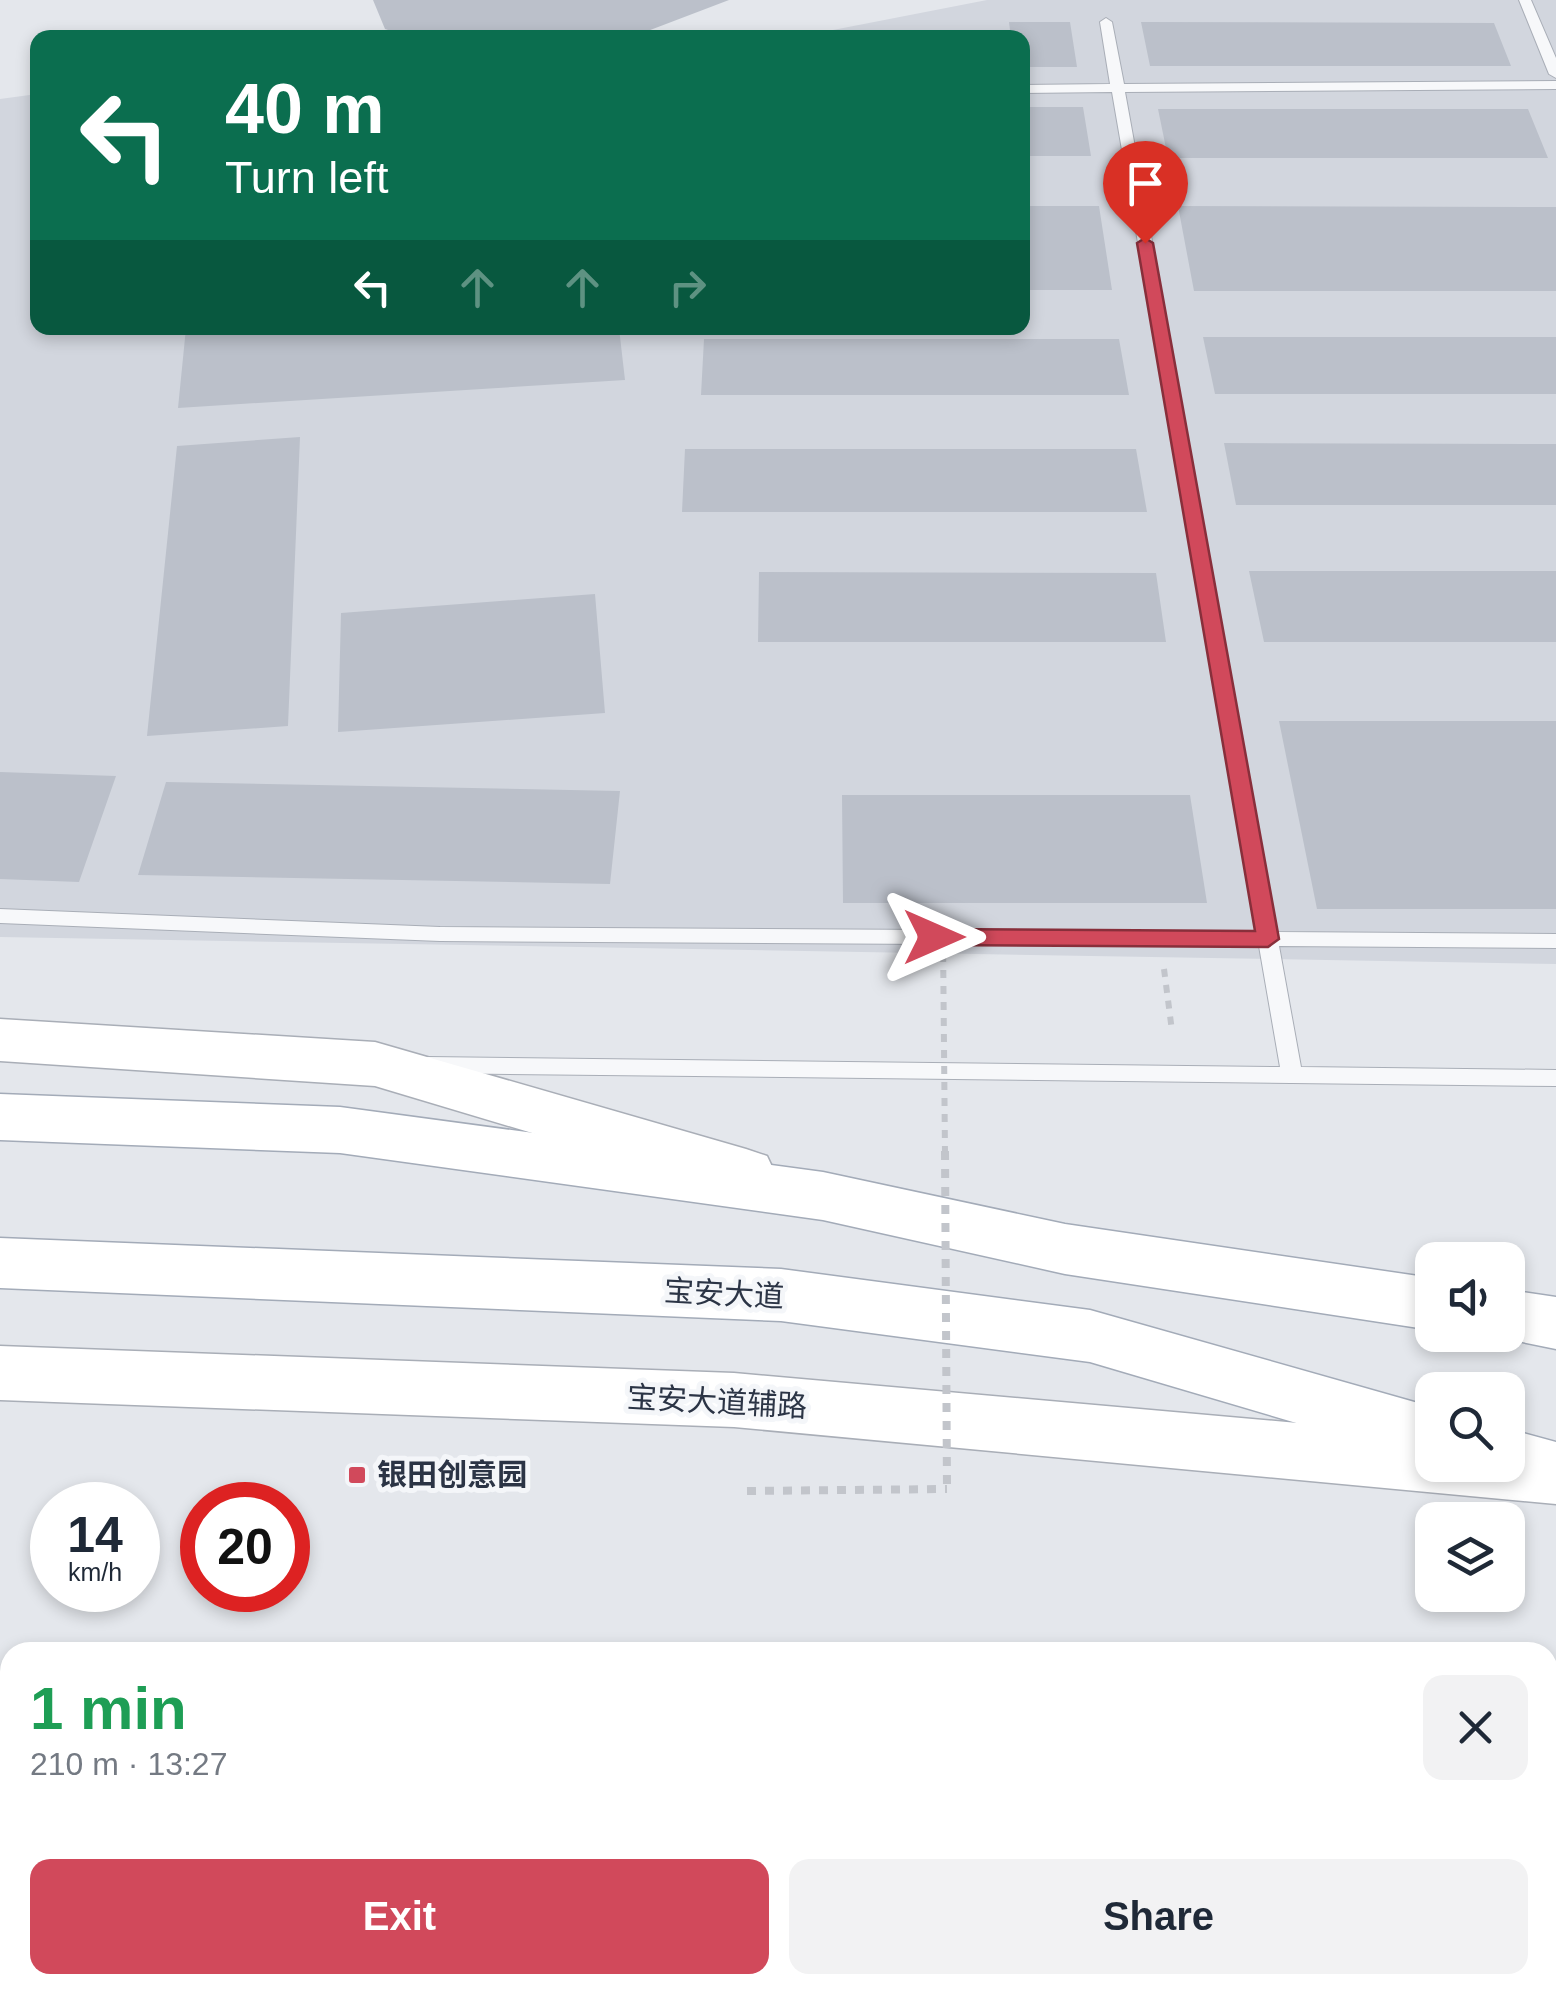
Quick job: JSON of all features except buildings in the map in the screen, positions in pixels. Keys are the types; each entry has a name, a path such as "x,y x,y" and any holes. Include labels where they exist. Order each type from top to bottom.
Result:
{"main road":[{"path":"0,1040 374,1064 823,1196 1065,1249 1415,1301"},
{"path":"0,1117 340,1130 823,1196"},
{"name":"宝安大道","path":"0,1263 781,1295 1090,1336 1415,1430"},
{"path":"1525,1318 1556,1323"},
{"name":"宝安大道辅路","path":"0,1372 734,1400 1415,1462"},
{"path":"1525,1463 1556,1473"},
{"path":"1525,1471 1556,1473"}],"lane":[{"path":"1524,0 1556,74"},
{"path":"1106,22 1292,1075"},
{"path":"1030,89 1556,86"},
{"path":"0,916 440,934 1556,941"},
{"path":"374,1064 1556,1078"}],"path":[{"path":"747,1491 946,1489 943,938"},
{"path":"1161,938 1172,1031"}],"shaded area":[{"path":"987,0 1556,0 1556,964 0,937 0,99 30,95 30,335 1030,335 1030,30 833,30"}],"place":[{"name":"银田创意园","path":"357,1475"}],"route":[{"path":"934,937 1268,939 1145,243"}]}
